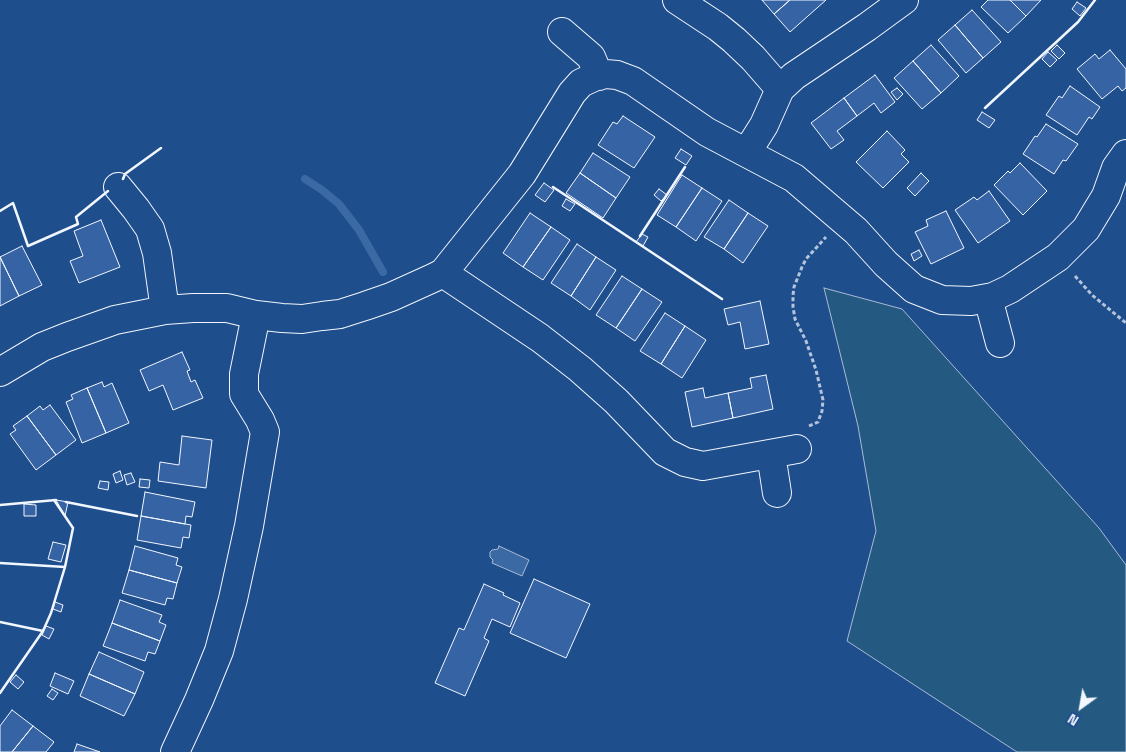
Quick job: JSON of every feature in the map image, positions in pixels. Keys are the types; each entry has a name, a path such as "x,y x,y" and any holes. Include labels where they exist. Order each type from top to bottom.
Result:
{"street":[{"path":"677,0 734,40 753,58 780,89"},
{"path":"747,152 764,125 780,89 794,76 904,0"},
{"path":"562,32 590,57 599,76"},
{"path":"0,372 42,348 115,320 165,310 194,308 227,308 256,315 302,319 340,314 391,297 444,273 522,174 572,93 581,83 606,74 617,75 633,81 706,132 794,178 858,233 886,264 914,289 942,300 971,302 988,298 1010,289 1058,257 1086,229 1106,196 1116,168 1126,154"},
{"path":"118,188 150,229 157,252 165,310"},
{"path":"444,273 540,338 580,369 616,401 665,452 685,462 704,466 784,452 777,493"},
{"path":"988,298 1000,343"},
{"path":"175,752 219,651 249,526 266,432 244,394 244,374 256,315"}],"path":[{"path":"784,452 794,430 818,422 823,400 806,340 795,319 793,307 794,287 806,260 826,236 840,248 858,233"},
{"path":"1058,257 1092,295 1126,323"}],"shaded area":[{"path":"824,288 902,309 1099,528 1126,565 1126,752 1017,752 847,641 876,531 858,426"},
{"path":"499,546 529,560 522,576 492,563 493,560 490,557 490,552 498,549"}],"building":[{"path":"762,0 790,0 774,14"},
{"path":"790,0 826,0 790,32 774,14"},
{"path":"988,0 1010,0 1026,16 1008,33 981,7"},
{"path":"1010,0 1041,0 1026,16"},
{"path":"1077,2 1086,8 1080,16 1072,9"},
{"path":"972,10 1001,42 983,58 955,25"},
{"path":"955,25 983,58 966,73 938,40"},
{"path":"931,45 959,76 941,93 913,61"},
{"path":"1057,45 1065,53 1059,59 1051,51"},
{"path":"1110,50 1126,69 1126,88 1122,91 1118,86 1102,99 1077,69 1095,54 1099,59"},
{"path":"1048,52 1057,60 1050,67 1042,59"},
{"path":"913,61 941,93 922,109 894,78"},
{"path":"875,75 895,102 881,113 874,103 857,116 844,98"},
{"path":"1070,86 1100,107 1092,119 1089,117 1077,135 1046,115 1059,96 1062,98"},
{"path":"897,88 903,94 897,100 891,92"},
{"path":"844,98 857,116 837,131 844,140 831,149 811,123"},
{"path":"982,112 995,120 989,128 977,120"},
{"path":"623,116 655,137 634,168 598,145 613,122 617,124"},
{"path":"1046,124 1078,144 1066,161 1063,160 1054,174 1023,154"},
{"path":"887,131 905,150 901,154 909,162 883,188 856,162"},
{"path":"681,149 692,156 686,165 675,158"},
{"path":"593,153 630,177 616,198 580,173"},
{"path":"1020,163 1047,191 1023,215 994,185 1008,171 1010,173"},
{"path":"580,173 616,198 603,218 566,193"},
{"path":"921,173 929,181 915,196 907,188"},
{"path":"682,175 702,188 676,227 657,215"},
{"path":"544,183 554,190 545,202 535,195"},
{"path":"702,188 722,201 696,241 676,227"},
{"path":"659,189 667,195 661,201 654,195"},
{"path":"989,191 1010,221 978,243 955,210 974,197 977,200"},
{"path":"566,199 575,204 570,211 562,206"},
{"path":"729,200 748,213 724,249 704,237"},
{"path":"946,211 964,248 931,264 915,232 928,226 926,220"},
{"path":"530,213 551,227 523,267 503,253"},
{"path":"748,213 768,226 743,263 724,249"},
{"path":"101,220 120,267 79,283 70,261 83,256 74,231"},
{"path":"551,227 570,240 543,280 523,267"},
{"path":"642,234 648,237 643,246 636,242"},
{"path":"577,244 596,257 571,296 551,283"},
{"path":"22,246 42,285 19,296 0,257"},
{"path":"919,250 922,256 914,261 911,254"},
{"path":"0,257 19,296 0,306"},
{"path":"596,257 616,270 590,310 571,296"},
{"path":"622,276 642,289 616,328 596,315"},
{"path":"642,289 662,302 635,341 616,328"},
{"path":"760,301 769,344 745,349 740,322 728,325 724,309"},
{"path":"665,313 685,326 661,364 640,351"},
{"path":"685,326 706,340 682,378 661,364"},
{"path":"182,352 190,370 187,371 191,382 195,380 203,398 173,410 163,385 149,391 140,370"},
{"path":"766,375 773,409 733,418 728,393 752,388 750,378"},
{"path":"102,382 104,387 112,383 129,423 106,433 87,388"},
{"path":"87,388 106,433 82,443 66,402 73,399 71,395"},
{"path":"703,388 705,398 728,393 733,418 692,427 685,392"},
{"path":"50,405 76,440 56,455 27,416 40,406 43,410"},
{"path":"27,416 56,455 36,470 10,434 16,430 13,426"},
{"path":"182,436 212,440 206,488 158,481 160,462 179,465"},
{"path":"120,471 123,480 116,483 113,474"},
{"path":"131,473 135,482 127,485 124,475"},
{"path":"140,479 150,480 149,488 139,487"},
{"path":"100,481 109,482 108,490 98,488"},
{"path":"145,492 195,502 192,517 186,516 185,524 141,516"},
{"path":"56,500 68,502 65,516"},
{"path":"24,504 36,505 36,516 24,516"},
{"path":"141,516 191,525 189,538 183,537 181,548 137,540"},
{"path":"53,542 66,545 61,562 48,559"},
{"path":"135,546 178,558 176,565 182,567 177,583 129,570"},
{"path":"129,570 177,583 173,599 167,598 165,605 122,593"},
{"path":"534,579 590,604 566,658 510,633"},
{"path":"484,584 520,603 510,627 492,619 484,638 489,641 465,696 435,683 459,628 464,630"},
{"path":"120,600 162,615 159,622 166,625 160,641 112,623"},
{"path":"55,602 63,605 61,612 53,609"},
{"path":"112,623 160,641 155,654 148,652 145,661 103,646"},
{"path":"46,626 54,629 49,639 42,635"},
{"path":"99,652 144,672 135,694 89,674"},
{"path":"55,673 74,681 68,694 50,686"},
{"path":"89,674 135,694 124,716 80,696"},
{"path":"16,675 24,682 18,689 10,682"},
{"path":"52,689 58,693 53,700 47,696"},
{"path":"12,710 33,726 12,752 0,752 0,726"},
{"path":"33,726 54,742 46,752 12,752"},
{"path":"77,744 100,752 74,752"}],"waterway":[{"path":"305,179 339,204 359,230 383,272"}],"wall":[{"path":"985,108 1078,22 1095,0"},
{"path":"123,179 125,174 161,148"},
{"path":"640,236 685,167"},
{"path":"553,187 722,299"},
{"path":"0,211 13,203 28,246 78,224 76,217 108,191"},
{"path":"0,563 65,567 73,528 54,500"},
{"path":"0,505 56,500"},
{"path":"66,502 137,516"},
{"path":"0,693 43,631 51,613 65,567"},
{"path":"0,622 43,631"}]}
